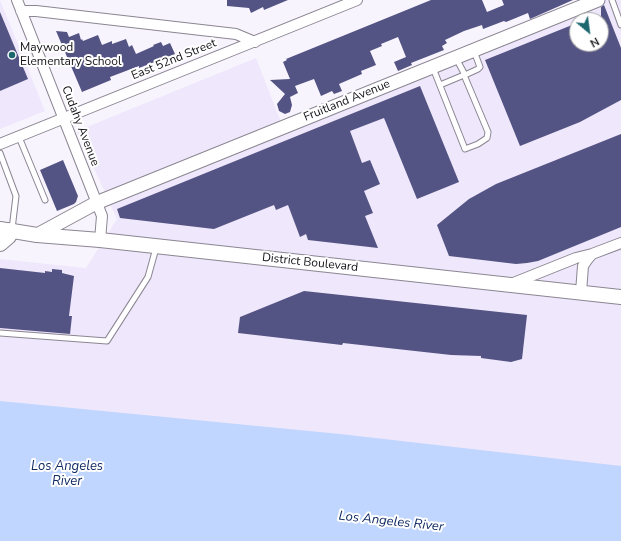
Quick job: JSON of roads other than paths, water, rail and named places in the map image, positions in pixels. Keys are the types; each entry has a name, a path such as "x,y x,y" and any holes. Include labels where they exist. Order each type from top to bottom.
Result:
{"main road":[{"name":"District Boulevard","path":"6,230 621,297"},
{"path":"0,243 6,230"}],"street":[{"name":"Cudahy Avenue","path":"17,0 102,216 100,240"},
{"name":"East 52nd Street","path":"0,144 357,0"},
{"name":"Fruitland Avenue","path":"37,234 96,203 598,0"},
{"path":"21,11 36,11 236,34 255,42"},
{"path":"510,284 581,256 592,254 621,243"},
{"path":"580,292 583,266 592,254"}],"lane":[{"path":"612,0 621,25"},
{"path":"440,85 480,67 474,50"},
{"path":"433,67 465,149 478,144 487,138 488,132 456,58"},
{"path":"19,137 45,200"},
{"path":"0,153 2,168 16,196 6,230"},
{"path":"0,333 107,341 148,277 156,247"}],"water":[{"name":"Los Angeles River","path":"0,401 340,434 621,466 621,541 0,541"}],"place":[{"name":"Maywood Elementary School","path":"12,55"}]}
